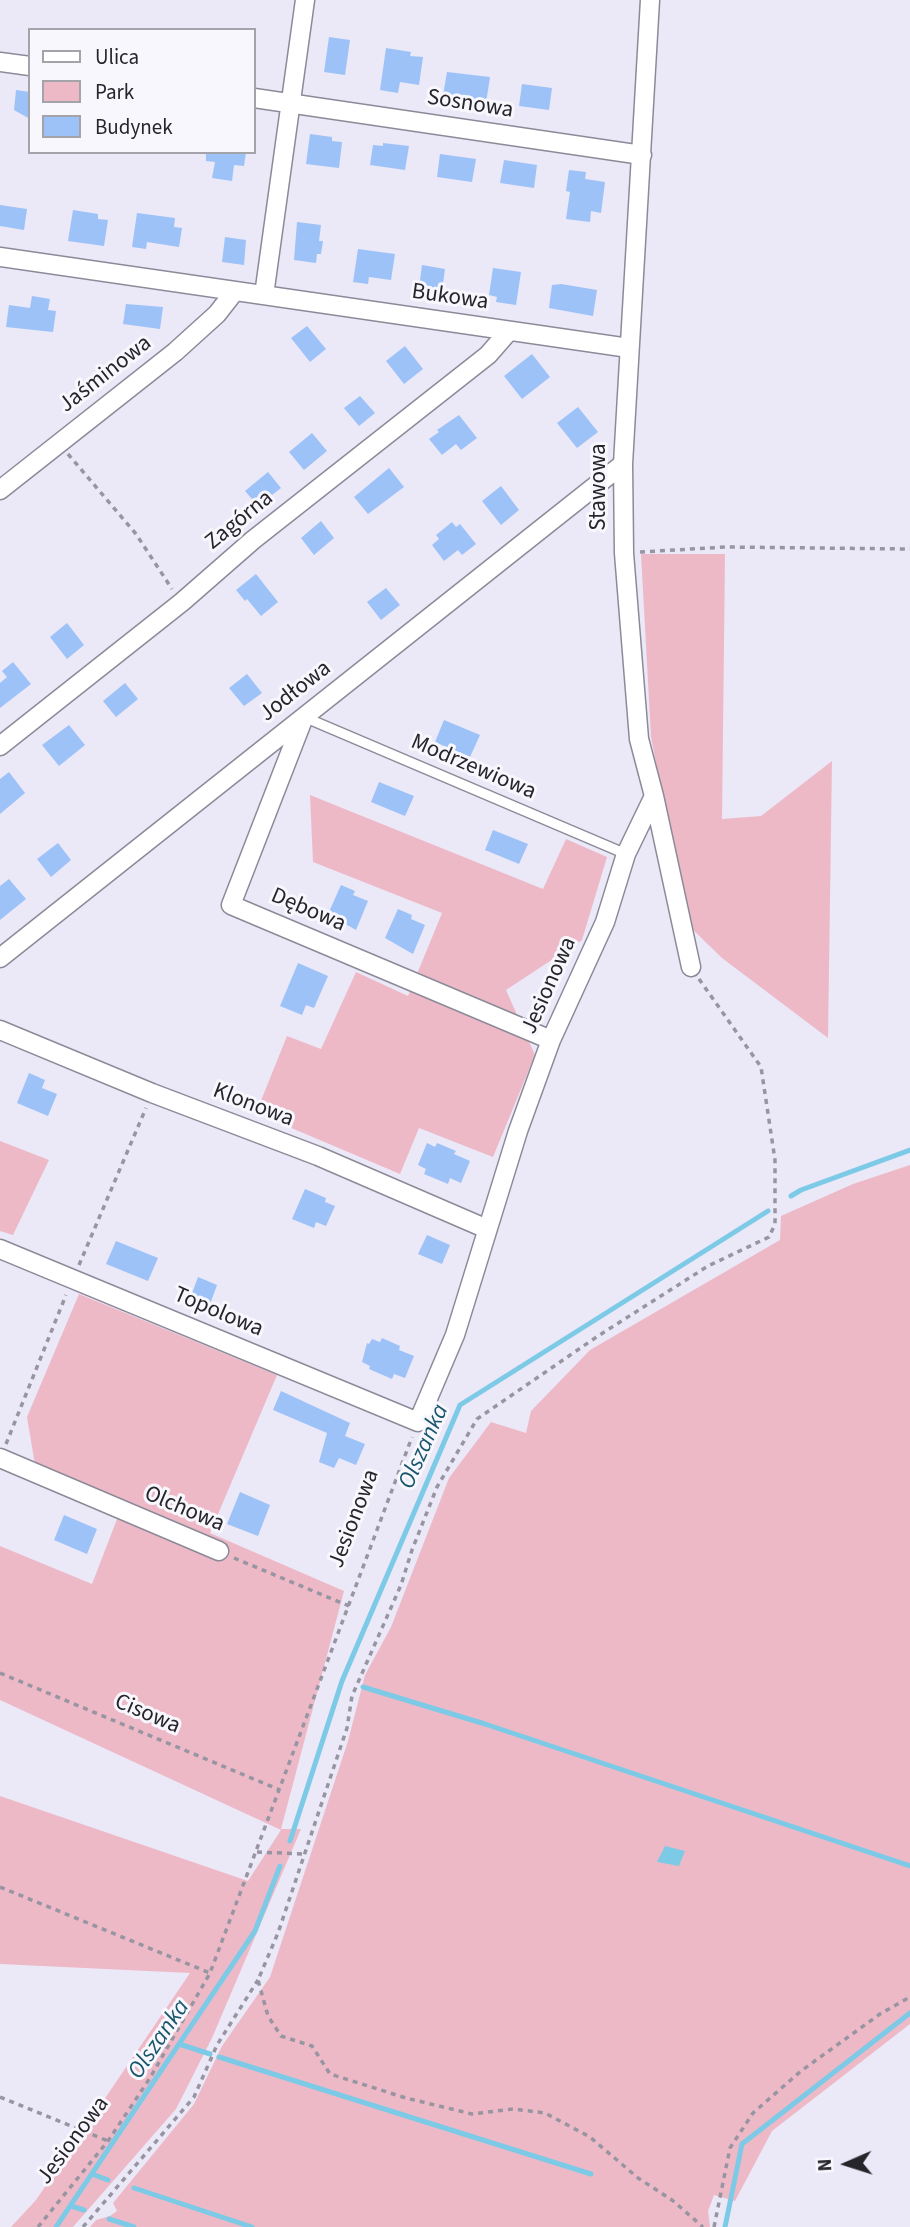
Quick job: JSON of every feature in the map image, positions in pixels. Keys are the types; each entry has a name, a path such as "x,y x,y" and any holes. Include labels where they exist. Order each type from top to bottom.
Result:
{"street":[{"name":"Stawowa","path":"650,0 623,464 624,553 639,739 691,967"},
{"path":"264,295 305,3"},
{"path":"0,62 28,66"},
{"name":"Sosnowa","path":"256,97 642,155"},
{"name":"Bukowa","path":"0,257 629,348"},
{"name":"Jaśminowa","path":"0,490 174,352 218,314 235,291"},
{"name":"Zagórna","path":"0,746 182,602 253,540 488,355 509,331"},
{"name":"Jodłowa","path":"0,958 623,464"},
{"name":"Dębowa","path":"304,717 231,905 551,1040"},
{"name":"Jesionowa","path":"418,1422 454,1335 551,1040 606,922 626,855 654,796"},
{"name":"Klonowa","path":"0,1030 152,1093 318,1156 487,1229"},
{"name":"Topolowa","path":"0,1249 418,1422"},
{"name":"Olchowa","path":"0,1458 219,1551"}],"lane":[{"name":"Modrzewiowa","path":"304,717 626,855"}],"path":[{"path":"58,443 136,534 182,602"},
{"path":"624,553 726,547 910,549"},
{"path":"83,2227 194,2097 217,2045 258,1980 278,1933 347,1728 352,1696 401,1585 438,1487 477,1419 598,1336 708,1266 769,1237 775,1224 775,1160 761,1067 691,967"},
{"name":"Jesionowa","path":"38,2227 108,2141 150,2078 210,1973 418,1422"},
{"name":"Olchowa","path":"219,1551 349,1606"},
{"name":"Cisowa","path":"0,1673 280,1790"},
{"path":"257,1852 303,1854"},
{"path":"0,1887 210,1973"},
{"path":"258,1980 268,2016 281,2036 312,2046 330,2074 406,2098 472,2114 513,2109 545,2113 590,2137 638,2178 672,2200 703,2227"},
{"path":"714,2227 730,2147 754,2113 802,2071 880,2014 910,1997"},
{"path":"0,2097 108,2141"}],"green space":[{"path":"641,554 725,554 722,819 761,816 832,761 828,1038 722,958 687,924 651,737"},
{"path":"310,795 543,889 566,839 607,857 582,940 506,990 535,1055 493,1157 419,1128 400,1174 256,1113 287,1036 321,1049 356,972 408,996 442,913 313,862"},
{"path":"0,1141 49,1160 13,1235 0,1231"},
{"path":"910,1165 910,2024 772,2131 735,2201 714,2195 708,2211 710,2227 90,2227 96,2220 117,2211 113,2203 194,2104 222,2046 270,1977 348,1741 365,1675 391,1627 449,1478 491,1422 526,1433 531,1411 590,1350 780,1240 781,1216 853,1184"},
{"path":"79,1294 277,1375 210,1533 344,1591 281,1829 301,1829 212,2038 176,2109 73,2227 11,2227 36,2200 190,1973 0,1964 0,1796 248,1881 281,1830 0,1700 0,1546 92,1584 124,1501 35,1465 27,1417"}],"water":[{"path":"665,1846 685,1851 679,1866 657,1862"}],"building":[{"path":"329,37 350,40 345,75 324,72"},
{"path":"386,48 411,52 410,56 423,57 419,85 400,82 398,93 380,90"},
{"path":"447,72 490,77 486,103 443,96"},
{"path":"522,84 552,88 549,110 519,106"},
{"path":"16,90 28,92 28,118 14,110"},
{"path":"310,134 332,137 332,141 342,142 339,168 306,164"},
{"path":"383,143 409,146 405,170 370,165 373,145 383,146"},
{"path":"206,154 246,154 244,166 234,165 232,181 212,178 215,162 206,161"},
{"path":"440,154 476,159 472,182 437,177"},
{"path":"504,160 537,165 534,188 500,183"},
{"path":"569,170 586,172 585,179 605,182 601,213 591,211 590,222 566,219 570,192 566,191"},
{"path":"0,205 27,209 24,230 0,226"},
{"path":"73,210 98,214 98,219 108,220 104,246 68,241"},
{"path":"137,213 175,218 174,227 182,228 179,247 147,242 146,249 132,247"},
{"path":"297,222 321,225 319,241 323,241 316,263 294,260"},
{"path":"225,237 246,240 244,265 222,262"},
{"path":"358,249 395,254 391,280 369,277 368,284 353,282"},
{"path":"422,265 445,269 442,291 419,288"},
{"path":"493,268 521,272 516,305 496,302 497,297 489,295"},
{"path":"552,285 597,290 593,316 549,308"},
{"path":"32,296 50,299 48,310 56,311 53,332 6,327 9,305 30,308"},
{"path":"126,304 163,307 160,329 123,324"},
{"path":"307,326 326,349 310,362 291,338"},
{"path":"405,346 423,369 404,384 386,361"},
{"path":"532,354 550,377 522,399 504,376"},
{"path":"360,396 375,413 359,426 344,408"},
{"path":"578,407 598,432 577,448 557,423"},
{"path":"459,415 477,438 461,450 456,444 442,455 429,439"},
{"path":"312,433 327,451 304,470 289,452"},
{"path":"389,468 404,487 368,514 354,497"},
{"path":"268,472 281,488 258,506 245,491"},
{"path":"501,486 519,510 501,525 482,501"},
{"path":"321,521 334,538 314,555 301,538"},
{"path":"452,522 456,527 460,524 476,544 462,555 458,550 444,561 432,545 439,539 436,535"},
{"path":"256,574 278,602 261,616 236,590"},
{"path":"386,588 400,605 381,620 367,602"},
{"path":"67,623 84,645 67,659 50,637"},
{"path":"13,662 31,684 0,708 0,683 7,677 2,671"},
{"path":"247,674 262,693 244,706 229,688"},
{"path":"125,683 138,699 116,717 103,701"},
{"path":"444,720 480,735 470,757 435,742"},
{"path":"69,725 85,745 59,766 42,745"},
{"path":"9,772 25,793 0,814 0,779"},
{"path":"379,782 414,796 405,816 371,802"},
{"path":"493,830 528,844 519,864 485,850"},
{"path":"58,843 71,860 51,877 37,859"},
{"path":"9,879 26,899 0,920 0,886"},
{"path":"341,885 355,891 353,895 368,901 356,930 328,914"},
{"path":"398,909 425,925 413,954 385,938"},
{"path":"298,963 328,976 314,1008 306,1005 302,1015 280,1006"},
{"path":"29,1073 45,1080 42,1088 57,1094 48,1116 17,1103"},
{"path":"427,1143 435,1147 437,1143 470,1161 461,1183 450,1178 448,1184 424,1174 426,1169 418,1165"},
{"path":"305,1189 326,1198 325,1202 335,1206 326,1226 316,1222 314,1228 292,1219"},
{"path":"427,1235 450,1245 442,1264 418,1254"},
{"path":"116,1241 158,1258 148,1281 106,1264"},
{"path":"198,1277 217,1285 209,1307 190,1299"},
{"path":"382,1338 400,1346 399,1350 414,1356 405,1378 394,1374 392,1379 369,1369 370,1366 362,1362 367,1343 372,1339 380,1342"},
{"path":"281,1391 350,1423 345,1436 365,1444 356,1465 339,1458 334,1468 319,1462 327,1433 273,1410"},
{"path":"240,1492 270,1505 258,1536 227,1524"},
{"path":"64,1515 97,1529 87,1554 54,1540"}],"waterway":[{"name":"Olszanka","path":"791,1196 910,1150"},
{"name":"Olszanka","path":"290,1841 342,1681 460,1405 768,1211"},
{"path":"363,1687 485,1724 910,1866"},
{"name":"Olszanka","path":"56,2227 255,1931 280,1866"},
{"path":"725,2227 742,2144 910,2013"},
{"path":"179,2044 210,2054"},
{"path":"219,2057 591,2174"},
{"path":"92,2174 108,2180"},
{"path":"134,2188 252,2227"},
{"path":"71,2206 84,2210"},
{"path":"109,2219 134,2227"}]}
